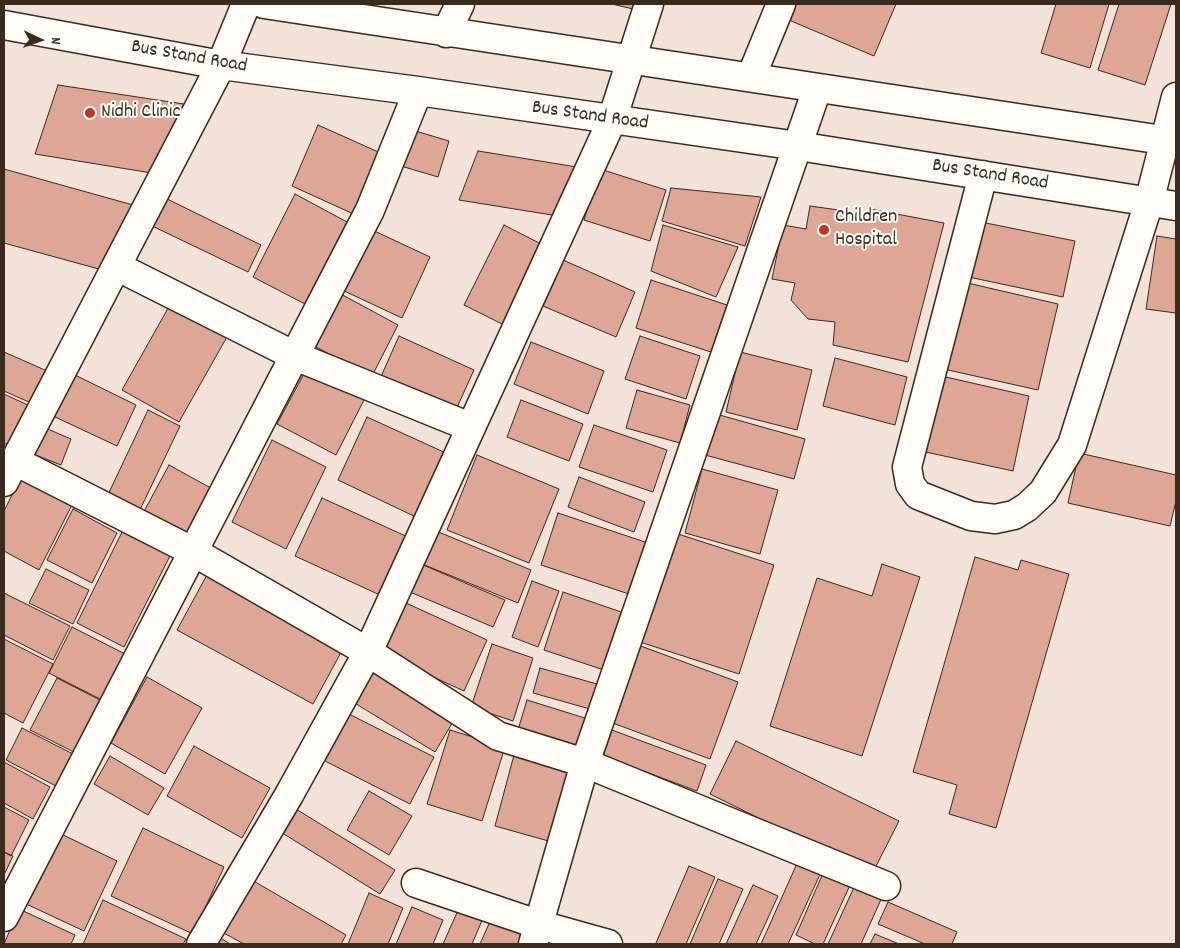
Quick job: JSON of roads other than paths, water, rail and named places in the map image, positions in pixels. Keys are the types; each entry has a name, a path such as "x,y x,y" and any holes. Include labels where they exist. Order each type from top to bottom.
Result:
{"street":[{"path":"246,4 221,65 118,267 9,472 192,551 368,652 498,736 585,763 886,886"},
{"path":"264,4 320,7 446,33 1170,141"},
{"path":"446,33 460,4"},
{"path":"201,944 289,795 368,652 612,120 649,4"},
{"path":"751,77 781,4"},
{"name":"Bus Stand Road","path":"4,25 221,65 418,90 798,146 1176,206"},
{"path":"536,934 585,763 817,89"},
{"path":"4,917 370,210 418,90"},
{"path":"983,175 907,467 910,484 918,495 971,516 995,519 1014,514 1027,507 1043,492 1072,445 1148,202 1170,141 1176,97"},
{"path":"118,267 295,356 470,427"},
{"path":"416,883 536,934 608,944"}],"place":[{"name":"Nidhi Clinic","path":"90,113"},
{"name":"Children Hospital","path":"824,230"}]}
